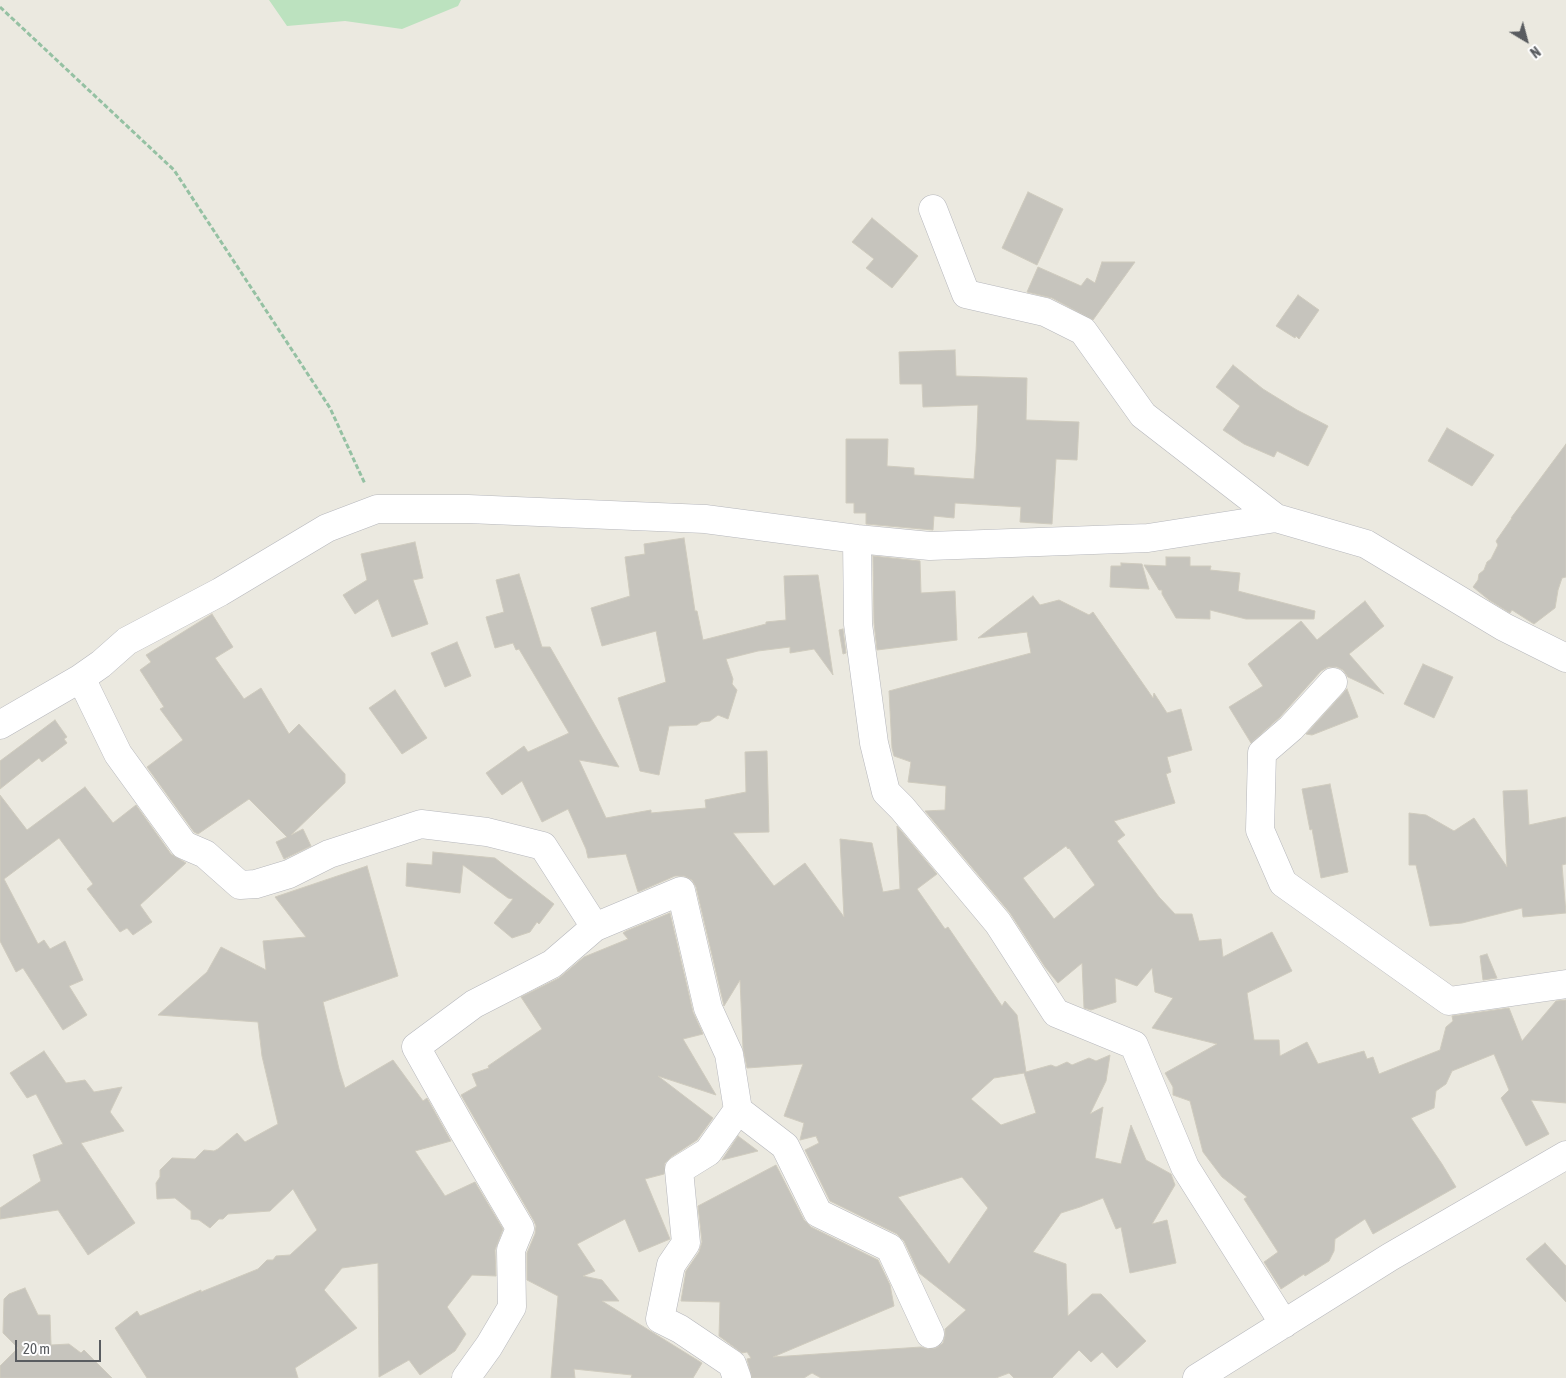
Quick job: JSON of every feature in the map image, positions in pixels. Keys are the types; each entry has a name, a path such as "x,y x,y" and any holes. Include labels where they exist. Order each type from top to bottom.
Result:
{"street":[{"path":"933,209 966,294 1045,312 1083,331 1143,416 1276,518 1366,544 1504,627 1566,658"},
{"path":"0,725 82,678 127,641 220,592 327,528 376,509 468,509 705,519 857,539 930,546 1148,538 1276,518"},
{"path":"857,539 858,624 874,743 886,792 902,808 998,923 1056,1013 1134,1045 1185,1167 1284,1324"},
{"path":"82,678 118,754 184,845 205,854 240,885 256,884 289,874 329,854 421,824 487,832 543,846 595,927"},
{"path":"1333,682 1291,728 1262,753 1260,830 1283,883 1449,1002 1566,984"},
{"path":"466,1378 489,1346 512,1307 511,1250 520,1228 460,1127 416,1047 474,1004 552,964 595,927 681,890 708,1008 729,1054 738,1110 785,1146 818,1213 890,1248 930,1334"},
{"path":"737,1378 732,1364 680,1329 660,1319 671,1265 686,1243 679,1170 708,1152 738,1110"},
{"path":"1197,1378 1399,1252 1566,1155"}],"path":[{"path":"0,7 174,170 330,408 376,509"}],"green space":[{"path":"269,0 461,0 458,6 402,29 345,21 287,26"}],"building":[{"path":"1028,192 1063,209 1037,265 1002,248"},
{"path":"872,218 918,256 892,288 866,268 874,259 852,242"},
{"path":"1102,262 1135,262 1093,320 1052,298 1027,292 1038,267 1081,286 1087,278 1095,283"},
{"path":"1298,295 1319,310 1299,339 1276,326"},
{"path":"955,350 956,376 1027,378 1026,420 1079,422 1077,460 1056,459 1052,524 1020,522 1021,507 955,503 954,518 934,516 933,530 866,524 866,513 854,513 854,503 846,503 846,439 888,439 887,466 914,468 914,475 974,479 978,405 923,407 922,384 900,384 899,352"},
{"path":"1233,365 1263,389 1328,426 1308,466 1277,451 1274,457 1244,444 1223,430 1240,406 1216,387"},
{"path":"1447,428 1494,455 1472,486 1428,461"},
{"path":"1566,444 1566,577 1562,578 1555,608 1534,624 1512,610 1510,613 1473,587 1498,545 1496,541"},
{"path":"684,538 695,611 697,611 703,640 766,624 766,622 786,620 784,576 818,575 833,675 814,649 790,653 790,647 758,651 726,659 733,679 732,684 737,690 728,719 718,715 710,721 701,722 697,725 669,726 659,775 640,771 618,698 666,682 656,631 602,646 591,608 630,596 625,557 645,554 644,544"},
{"path":"415,542 423,578 413,580 428,624 392,637 378,599 355,614 343,595 367,580 361,554"},
{"path":"873,556 920,561 921,593 955,591 957,640 877,650 874,623"},
{"path":"1166,557 1190,557 1190,566 1211,566 1210,570 1240,573 1238,591 1315,611 1314,619 1246,619 1210,610 1210,619 1176,618 1162,594 1162,590 1159,590 1144,565 1166,566"},
{"path":"1121,563 1142,564 1149,589 1110,587 1111,566 1121,566"},
{"path":"519,574 542,647 550,647 619,767 579,760 606,818 651,810 651,813 706,808 705,800 746,792 745,752 767,751 769,832 733,833 774,886 805,863 844,917 840,839 872,843 883,892 900,889 897,826 937,874 917,889 945,929 948,927 1002,1006 1005,1001 1017,1015 1026,1072 1051,1065 1056,1067 1067,1062 1072,1065 1089,1058 1096,1061 1110,1055 1106,1081 1090,1114 1103,1107 1095,1158 1121,1164 1131,1125 1146,1160 1171,1174 1175,1185 1152,1224 1167,1220 1176,1263 1130,1273 1121,1227 1116,1229 1103,1198 1061,1213 1033,1252 1066,1264 1068,1316 1092,1294 1101,1294 1146,1341 1117,1368 1102,1352 1091,1362 1079,1350 1052,1378 1014,1378 1009,1373 996,1378 821,1378 812,1373 804,1378 752,1378 747,1359 751,1358 747,1352 742,1353 719,1336 720,1302 681,1301 686,1271 699,1252 702,1242 698,1206 776,1165 804,1220 811,1227 878,1260 890,1285 894,1306 773,1357 921,1347 928,1349 936,1348 943,1343 945,1329 966,1310 919,1273 904,1241 897,1234 830,1201 805,1150 819,1143 816,1136 800,1140 804,1123 784,1116 803,1064 747,1068 743,1048 740,980 724,1006 696,887 692,880 684,876 675,876 638,892 626,854 588,858 586,849 568,809 542,822 522,781 502,795 486,773 524,746 528,752 569,733 519,649 516,650 513,643 495,648 486,617 504,612 496,580","holes":["1024,1073 1036,1113 1001,1125 971,1099 994,1078","962,1177 988,1208 949,1264 898,1197"]},
{"path":"1033,596 1040,605 1059,600 1089,615 1093,612 1153,698 1154,693 1167,713 1181,709 1192,750 1167,757 1171,772 1166,774 1175,803 1114,821 1125,835 1117,841 1159,897 1175,914 1192,914 1199,941 1221,939 1223,957 1272,932 1292,971 1247,993 1254,1040 1279,1040 1280,1056 1307,1042 1318,1064 1364,1051 1367,1059 1373,1057 1379,1074 1440,1050 1446,1027 1453,1021 1452,1016 1509,1008 1522,1041 1556,1001 1566,1000 1566,1103 1531,1100 1549,1134 1526,1146 1501,1098 1509,1090 1494,1054 1452,1071 1446,1084 1436,1091 1434,1108 1411,1118 1456,1187 1373,1234 1365,1219 1335,1239 1334,1251 1329,1261 1281,1289 1264,1262 1278,1252 1244,1199 1247,1197 1222,1177 1203,1152 1190,1101 1173,1095 1173,1087 1165,1073 1217,1044 1152,1028 1173,998 1155,992 1152,968 1137,986 1115,978 1116,1002 1091,1010 1084,1008 1082,963 1058,983 1045,967 1010,913 925,811 945,810 946,786 908,782 911,762 894,756 889,691 1031,653 1027,632 978,638","holes":["1066,846 1095,885 1054,919 1023,878"]},
{"path":"1365,601 1384,626 1349,654 1384,694 1348,677 1343,670 1337,667 1328,667 1321,671 1280,717 1251,743 1229,707 1263,686 1248,664 1301,621 1317,640"},
{"path":"212,614 233,647 215,658 244,699 261,688 289,734 299,724 345,774 345,783 291,835 303,829 311,846 284,859 276,842 287,837 249,799 198,834 194,832 147,767 183,740 160,709 164,707 140,670 151,662 146,655"},
{"path":"843,629 846,653 843,654 839,630"},
{"path":"457,642 471,676 445,687 431,653"},
{"path":"1423,664 1453,677 1434,718 1404,704"},
{"path":"1347,689 1358,717 1312,735 1306,734"},
{"path":"395,690 427,738 402,754 369,708"},
{"path":"55,720 67,737 64,739 67,743 42,762 39,758 0,789 0,761"},
{"path":"1330,784 1348,872 1321,878 1302,789"},
{"path":"85,787 113,823 136,805 171,854 186,863 140,905 152,922 133,935 127,928 120,932 87,889 93,884 59,838 4,879 38,944 44,940 50,949 65,941 83,980 69,986 87,1015 63,1030 23,968 16,972 0,941 0,795 27,830"},
{"path":"1527,790 1529,825 1566,817 1566,864 1562,865 1566,913 1523,917 1522,908 1462,923 1430,926 1416,865 1409,865 1409,813 1426,815 1454,831 1474,818 1507,867 1503,791"},
{"path":"433,852 495,858 554,904 539,924 537,922 530,932 512,938 494,923 513,899 508,898 463,865 460,893 406,886 407,863 432,865"},
{"path":"367,866 398,976 323,1002 339,1069 345,1088 393,1060 423,1101 427,1098 451,1141 415,1151 445,1196 475,1182 503,1229 495,1250 496,1276 472,1275 447,1307 466,1334 455,1351 420,1375 409,1360 379,1377 378,1263 342,1268 324,1290 357,1328 295,1368 298,1378 147,1378 115,1328 137,1311 140,1316 201,1290 201,1292 258,1269 267,1260 273,1260 276,1256 290,1255 317,1230 293,1189 270,1211 228,1214 223,1219 219,1219 210,1228 199,1220 191,1219 191,1211 175,1198 157,1199 156,1183 160,1177 160,1170 172,1158 195,1159 204,1150 214,1151 218,1149 237,1133 245,1142 278,1124 262,1056 258,1022 158,1015 207,972 221,947 266,970 263,941 306,937 275,897"},
{"path":"670,913 693,1012 703,1034 683,1039 716,1095 658,1076 713,1118 697,1140 665,1163 664,1174 645,1179 670,1239 639,1252 625,1219 577,1244 595,1271 583,1276 602,1280 619,1301 602,1301 702,1363 693,1378 631,1378 632,1375 574,1369 575,1378 551,1378 558,1296 527,1280 527,1253 535,1234 536,1226 461,1095 477,1086 472,1074 489,1068 488,1066 542,1029 521,997 559,978 584,957 628,939 623,933 626,931"},
{"path":"1487,954 1497,978 1483,980 1480,956"},
{"path":"44,1051 66,1083 85,1080 94,1092 122,1087 110,1112 124,1131 81,1143 135,1223 88,1255 58,1210 0,1219 0,1208 41,1181 33,1155 63,1144 36,1094 27,1098 10,1073"},
{"path":"738,1136 758,1151 722,1160"},
{"path":"1545,1243 1566,1266 1566,1302 1526,1259"},
{"path":"25,1288 38,1315 50,1315 51,1345 69,1344 81,1353 84,1350 112,1378 0,1378 0,1366 18,1348 3,1333 4,1299 9,1294"}]}
